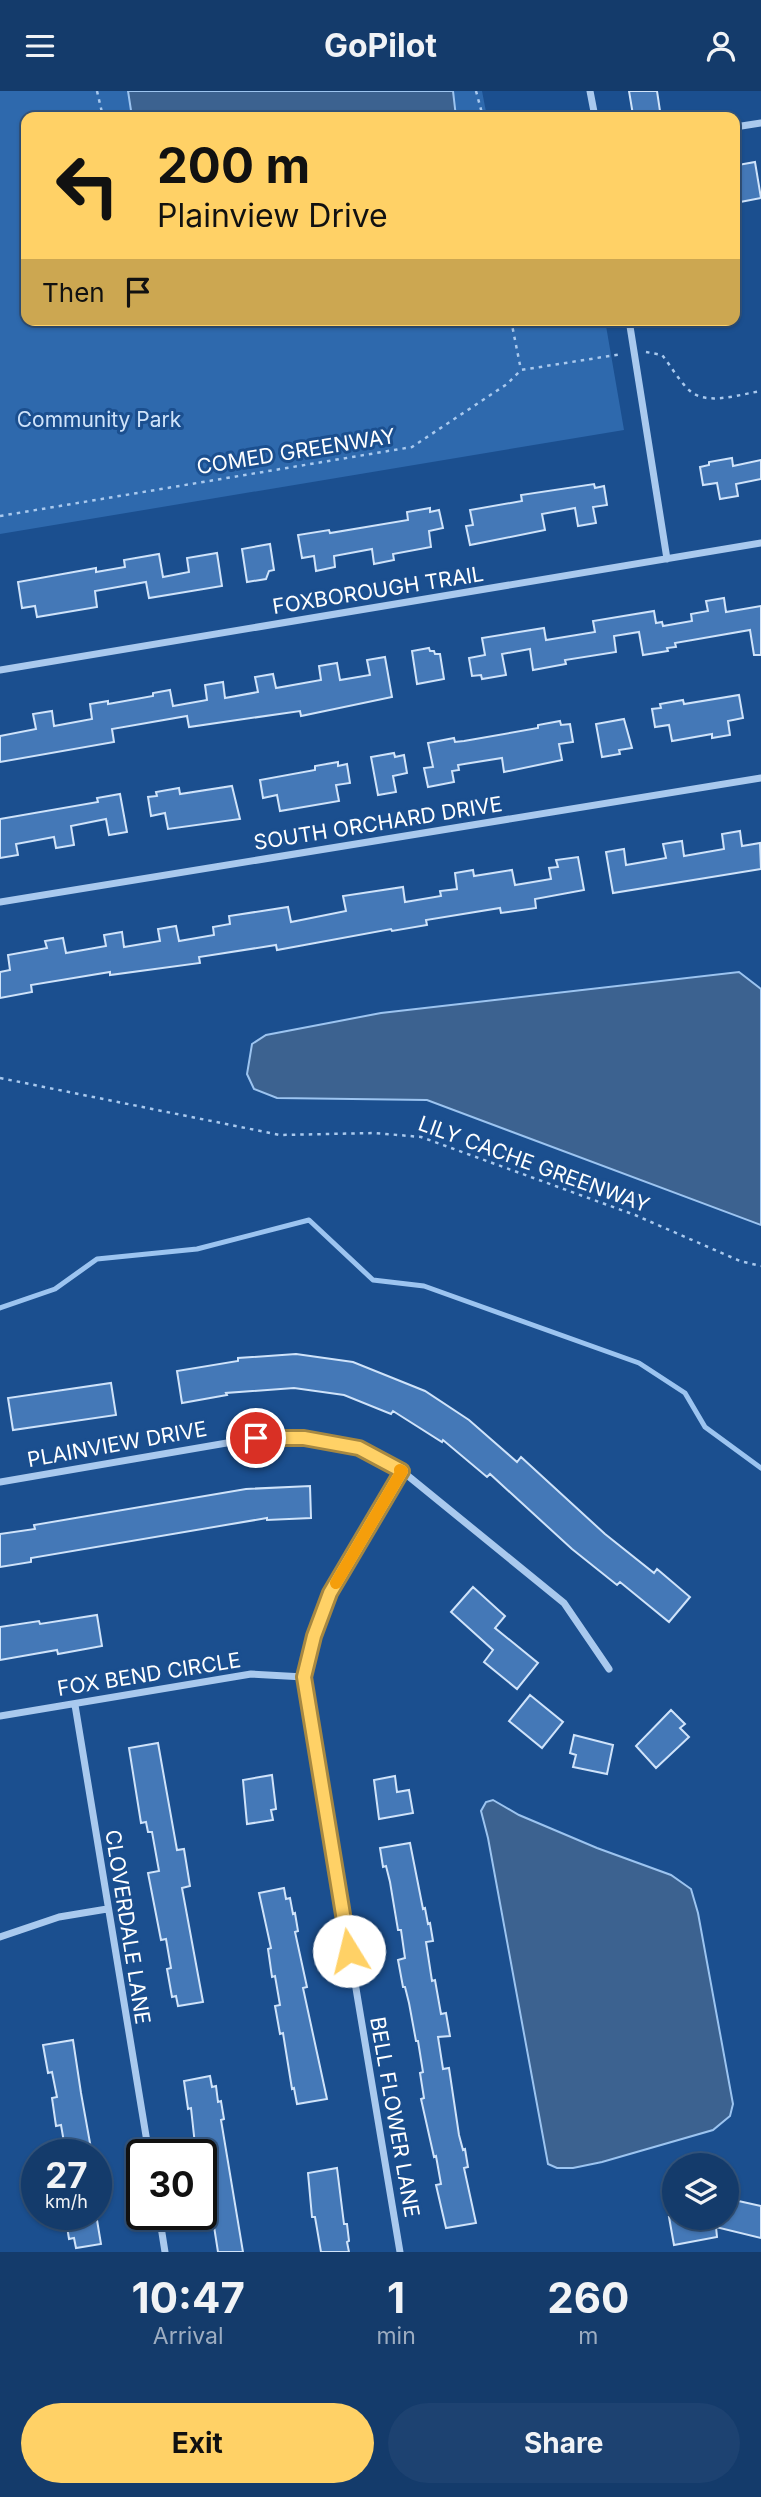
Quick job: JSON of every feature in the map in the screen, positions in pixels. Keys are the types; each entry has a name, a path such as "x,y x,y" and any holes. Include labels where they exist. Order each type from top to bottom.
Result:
{"street":[{"path":"590,91 594,112"},
{"path":"740,126 761,123"},
{"path":"630,326 667,559"},
{"name":"FOXBOROUGH TRAIL","path":"0,670 761,543"},
{"name":"SOUTH ORCHARD DRIVE","path":"0,902 761,778"},
{"name":"PLAINVIEW DRIVE","path":"0,1482 256,1438 304,1438 359,1448 402,1471 564,1603 609,1669"},
{"name":"BELL FLOWER LANE","path":"400,2252 304,1677 314,1636 330,1593 402,1471"},
{"name":"FOX BEND CIRCLE","path":"0,1716 251,1674 304,1677"},
{"name":"CLOVERDALE LANE","path":"75,1705 146,2139"},
{"path":"0,1937 59,1917 107,1909"},
{"path":"162,2230 165,2252"}],"path":[{"path":"97,91 102,112"},
{"path":"476,91 482,112"},
{"path":"512,326 521,370 653,351 663,355 691,392 702,398 761,391"},
{"name":"COMED GREENWAY","path":"0,516 412,447 494,393 521,370"},
{"name":"LILY CACHE GREENWAY","path":"0,1078 281,1135 375,1133 421,1137 635,1215 740,1261 761,1266"}],"green space":[{"name":"Community Park","path":"0,91 482,91 486,112 21,112 21,326 606,326 624,430 0,534"}],"shaded area":[{"path":"128,91 453,91 455,112 131,112"},
{"path":"739,972 761,989 761,1225 427,1100 277,1098 254,1089 247,1074 252,1044 266,1035 381,1013"},
{"path":"493,1800 519,1815 597,1848 671,1875 691,1889 698,1913 733,2104 730,2116 713,2130 573,2168 557,2168 548,2164 481,1811 486,1802"}],"building":[{"path":"629,91 657,91 660,111 632,112"},
{"path":"755,162 761,198 740,202 740,165"},
{"path":"732,458 733,466 761,460 761,479 736,484 738,496 720,499 717,483 703,485 700,467 709,465 709,462"},
{"path":"594,484 595,488 604,486 607,505 593,507 596,523 578,526 575,508 542,514 545,530 470,545 466,526 473,525 470,510 522,501 521,495"},
{"path":"430,508 430,512 439,510 443,528 429,531 431,547 393,554 394,560 374,564 372,549 334,556 335,567 316,571 314,556 302,558 298,535 329,530 330,533 408,520 407,512"},
{"path":"270,544 274,570 269,571 266,579 247,582 242,549"},
{"path":"217,553 222,586 149,598 146,582 95,591 97,607 37,617 35,606 22,608 18,582 96,568 96,572 125,567 124,560 159,554 163,577 189,572 187,558"},
{"path":"724,598 726,612 761,606 761,655 754,655 750,630 675,643 676,647 667,648 668,651 643,655 639,632 614,636 616,652 565,660 566,664 533,670 530,649 502,654 506,675 482,679 481,675 472,676 469,658 485,655 482,638 544,628 546,640 595,632 593,621 654,611 656,623 662,622 663,626 692,621 691,614 708,611 706,601"},
{"path":"429,648 435,654 440,654 444,679 417,684 412,651"},
{"path":"385,657 392,697 301,716 300,711 189,727 187,716 112,729 114,742 0,762 0,736 36,729 33,714 52,711 54,726 92,719 90,704 108,701 108,704 153,696 153,693 170,690 173,706 207,700 205,685 223,682 225,698 258,692 255,677 273,674 276,688 321,680 319,666 337,663 340,680 370,675 367,660"},
{"path":"739,695 743,718 728,721 730,735 712,738 712,734 672,741 669,725 655,727 652,709 661,708 660,704 683,700 684,704"},
{"path":"624,719 632,748 619,750 620,754 602,757 596,724"},
{"path":"560,721 561,725 570,724 573,742 559,744 562,760 504,772 502,758 458,765 459,770 452,771 454,782 428,787 424,768 433,767 428,743 454,738 455,742 464,741 538,728 538,725"},
{"path":"394,753 395,757 404,755 407,773 393,776 396,792 378,795 371,757"},
{"path":"338,762 338,766 347,764 350,783 336,785 339,801 280,811 277,795 263,798 260,780 315,770 315,766"},
{"path":"232,786 240,819 168,829 165,813 151,816 148,797 157,796 156,792 179,788 180,794"},
{"path":"120,794 127,832 109,835 106,819 71,826 74,845 56,848 54,837 16,844 18,855 0,858 0,819 98,802 97,798"},
{"path":"740,831 742,846 760,843 761,869 613,893 606,852 624,849 626,865 666,858 663,844 682,841 684,856 724,849 722,834"},
{"path":"578,857 584,890 535,899 536,908 501,913 500,908 426,920 427,925 277,950 276,945 199,957 200,963 110,975 110,972 31,985 32,992 0,998 0,972 10,970 8,955 47,948 45,941 63,938 66,953 106,946 104,935 122,932 124,947 160,941 158,929 176,926 179,941 214,935 213,927 230,924 229,916 288,907 291,922 346,911 343,896 403,887 405,902 441,896 440,891 457,889 455,873 473,870 474,876 512,870 515,885 551,879 549,868 558,867 556,860"},
{"path":"296,1354 353,1362 425,1391 469,1420 517,1462 521,1457 605,1534 654,1573 657,1569 690,1597 669,1622 620,1582 617,1585 572,1549 490,1474 487,1477 443,1440 442,1442 393,1411 391,1414 344,1395 294,1388 226,1393 227,1395 182,1403 177,1371 238,1361 238,1358"},
{"path":"111,1383 116,1415 13,1430 8,1398"},
{"path":"310,1486 311,1518 267,1518 31,1558 31,1562 0,1567 0,1534 35,1529 34,1525 246,1489"},
{"path":"473,1587 505,1616 495,1628 538,1663 517,1689 484,1662 493,1650 451,1612"},
{"path":"97,1615 102,1646 58,1654 57,1650 0,1660 0,1627"},
{"path":"530,1695 563,1722 542,1748 509,1721"},
{"path":"671,1710 685,1724 680,1728 689,1737 656,1768 636,1746"},
{"path":"574,1735 613,1745 607,1774 573,1767 576,1755 570,1753"},
{"path":"158,1743 177,1850 184,1849 190,1886 182,1888 203,2002 178,2006 176,1996 172,1997 166,1939 161,1940 148,1873 159,1871 152,1832 148,1832 146,1822 141,1823 129,1748"},
{"path":"272,1775 276,1809 271,1810 273,1820 247,1824 243,1780"},
{"path":"395,1776 397,1792 409,1790 413,1813 379,1819 374,1780"},
{"path":"410,1843 423,1909 425,1908 428,1924 430,1923 433,1941 426,1942 432,1981 435,1980 441,2014 446,2013 450,2036 438,2037 443,2069 449,2068 459,2135 468,2167 464,2168 476,2223 446,2228 436,2185 441,2184 436,2156 434,2157 421,2099 424,2098 420,2073 423,2072 418,2041 398,1960 405,1958 401,1930 398,1930 390,1882 386,1866 383,1867 380,1848"},
{"path":"284,1888 286,1899 290,1898 293,1914 295,1913 298,1931 295,1932 307,1987 303,1988 327,2099 297,2104 283,2033 280,2034 275,2006 280,2005 275,1976 272,1977 268,1949 271,1948 259,1893"},
{"path":"73,2040 89,2139 63,2139 61,2125 56,2126 52,2098 57,2097 52,2072 48,2073 43,2045"},
{"path":"210,2076 212,2087 216,2086 224,2119 221,2120 243,2252 218,2252 215,2230 217,2230 217,2139 194,2139 191,2108 188,2109 184,2081"},
{"path":"337,2168 349,2252 321,2252 315,2217 312,2217 308,2173"},
{"path":"739,2201 761,2206 761,2238 728,2230 739,2230"},
{"path":"68,2230 99,2230 101,2244 76,2248 74,2238 69,2239"},
{"path":"671,2230 716,2230 717,2237 674,2245"}],"waterway":[{"path":"0,1308 55,1289 97,1259 197,1249 309,1220 373,1280 424,1286 639,1363 685,1393 705,1427 761,1468"}],"slow traffic":[{"path":"336,1583 402,1471 400,1470"}],"route":[{"path":"256,1438 304,1438 359,1448 402,1471 330,1593 314,1636 304,1677 349,1951"}]}
